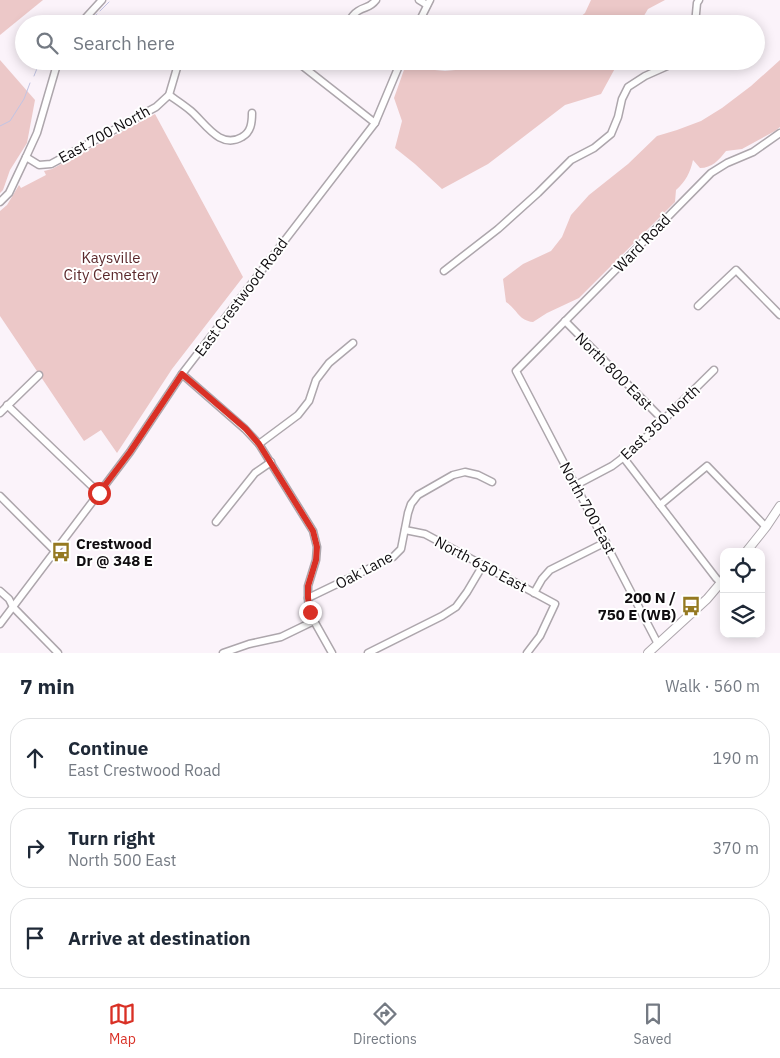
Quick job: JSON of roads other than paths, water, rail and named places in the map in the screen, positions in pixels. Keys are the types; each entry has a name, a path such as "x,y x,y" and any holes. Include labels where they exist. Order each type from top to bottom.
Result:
{"main road":[{"path":"749,548 780,506"},
{"path":"648,653 707,599 720,583"}],"street":[{"path":"88,15 102,0"},
{"path":"352,15 370,7 376,0"},
{"path":"419,0 429,2 422,15"},
{"path":"696,15 699,0"},
{"path":"0,202 9,193 37,133 55,70"},
{"path":"175,70 168,95 192,112 213,134 230,141 240,139 248,133 252,124 252,113"},
{"path":"307,70 375,123"},
{"name":"East Crestwood Road","path":"0,624 130,452 182,374 375,123 398,70"},
{"path":"444,271 498,229 571,160 594,148 611,134 618,117 622,99 628,87 658,70"},
{"name":"East 700 North","path":"26,157 40,165 51,164 156,107 168,95"},
{"name":"Ward Road","path":"516,371 711,172 752,152 780,133"},
{"path":"698,306 736,270 780,316"},
{"name":"North 800 East","path":"565,321 663,420"},
{"path":"259,444 298,416 309,401 316,380 329,364 353,343"},
{"name":"East 350 North","path":"576,485 612,466 632,451 714,370"},
{"name":"North 700 East","path":"516,371 576,485 603,543 658,644"},
{"path":"182,374 246,429 259,444 313,531 317,547 316,560 308,586 310,612 332,653"},
{"path":"0,413 39,375"},
{"path":"7,405 99,493"},
{"path":"623,457 716,578 720,580"},
{"path":"216,522 255,473 271,462"},
{"path":"660,505 706,466 766,527"},
{"name":"Oak Lane","path":"308,598 393,557 400,549 411,504 418,495 453,475 465,472 478,475 492,482"},
{"path":"0,496 55,551"},
{"name":"North 650 East","path":"404,530 426,534 534,592 550,570 603,543"},
{"path":"368,653 456,607 467,592 482,564"},
{"path":"0,590 13,607 58,653"},
{"path":"527,653 540,636 556,604 534,592"},
{"path":"222,653 250,647 281,637 314,621"}],"waterway":[{"path":"100,11 109,2"},
{"path":"34,76 36,70"},
{"path":"0,126 10,121 24,99 30,83"}],"place":[{"name":"Crestwood Dr @ 348 E","path":"61,552"},
{"name":"200 N / 750 E (WB)","path":"691,606"}],"park label":[{"name":"Kaysville City Cemetery","path":"111,266"}]}
